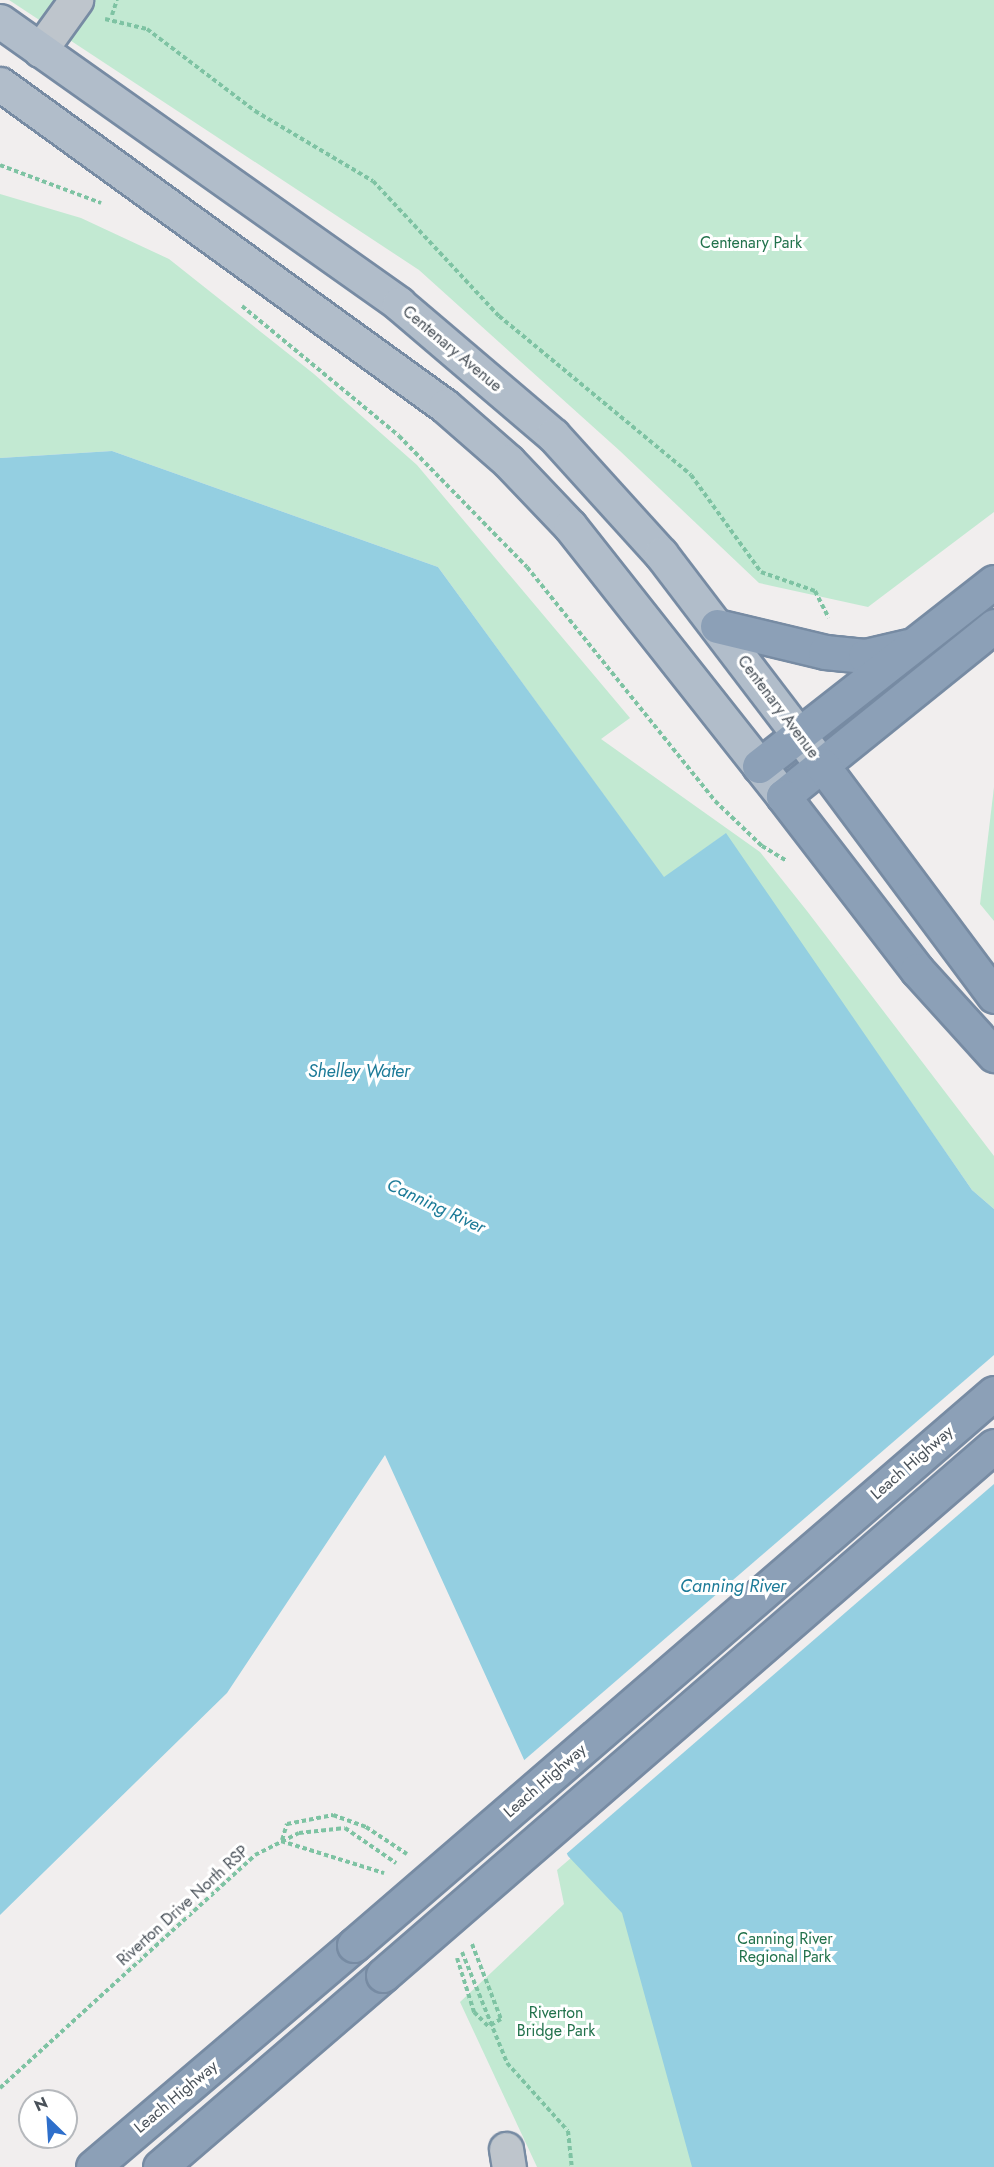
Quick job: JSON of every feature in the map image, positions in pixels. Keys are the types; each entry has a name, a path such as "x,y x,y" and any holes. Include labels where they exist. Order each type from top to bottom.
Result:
{"highway":[{"path":"759,766 919,644 994,582"},
{"path":"717,626 816,651 865,656 919,644"},
{"path":"994,626 783,796 917,970 994,1055"},
{"path":"822,765 994,996"},
{"name":"Leach Highway","path":"93,2167 354,1946 994,1393"},
{"path":"160,2167 994,1446"}],"main road":[{"name":"Centenary Avenue","path":"0,21 399,304 469,360 553,435 613,498 717,626 822,765"},
{"path":"0,84 436,399 508,461 570,526 783,796"}],"lane":[{"path":"40,50 87,7"}],"path":[{"path":"112,15 117,0"},
{"path":"87,7 107,20 147,29 255,111 372,181 499,316 691,475 762,572 815,591 825,607 830,627"},
{"path":"0,165 107,206"},
{"path":"235,300 399,436 527,567 715,801 762,846 795,869"},
{"name":"Riverton Drive North RSP","path":"0,2088 255,1855 299,1833 345,1828 398,1864"},
{"path":"459,1942 507,2063 568,2131 572,2167"}],"green space":[{"name":"Centenary Park","path":"9,0 994,0 994,512 868,607 759,583 620,451 419,270"},
{"path":"0,194 81,218 169,259 314,374 417,465 630,718 601,739 760,852 807,911 994,1156 994,1209 972,1190 725,834 664,878 438,567 112,451 0,458"},
{"path":"994,787 994,921 980,904"},
{"name":"Canning River Regional Park","path":"994,1494 994,2167 537,2167 460,2002 564,1904 557,1870"}],"water":[{"name":"Shelley Water","path":"112,451 438,567 664,877 726,833 972,1190 994,1209 994,2167 692,2167 622,1913 568,1856 385,1455 227,1693 0,1915 0,458"}],"pier":[{"path":"994,1355 994,1484 565,1855 522,1762"}],"water label":[{"name":"Canning River","path":"436,1206"},
{"name":"Canning River","path":"733,1586"}],"park label":[{"name":"Riverton Bridge Park","path":"556,2022"}]}
